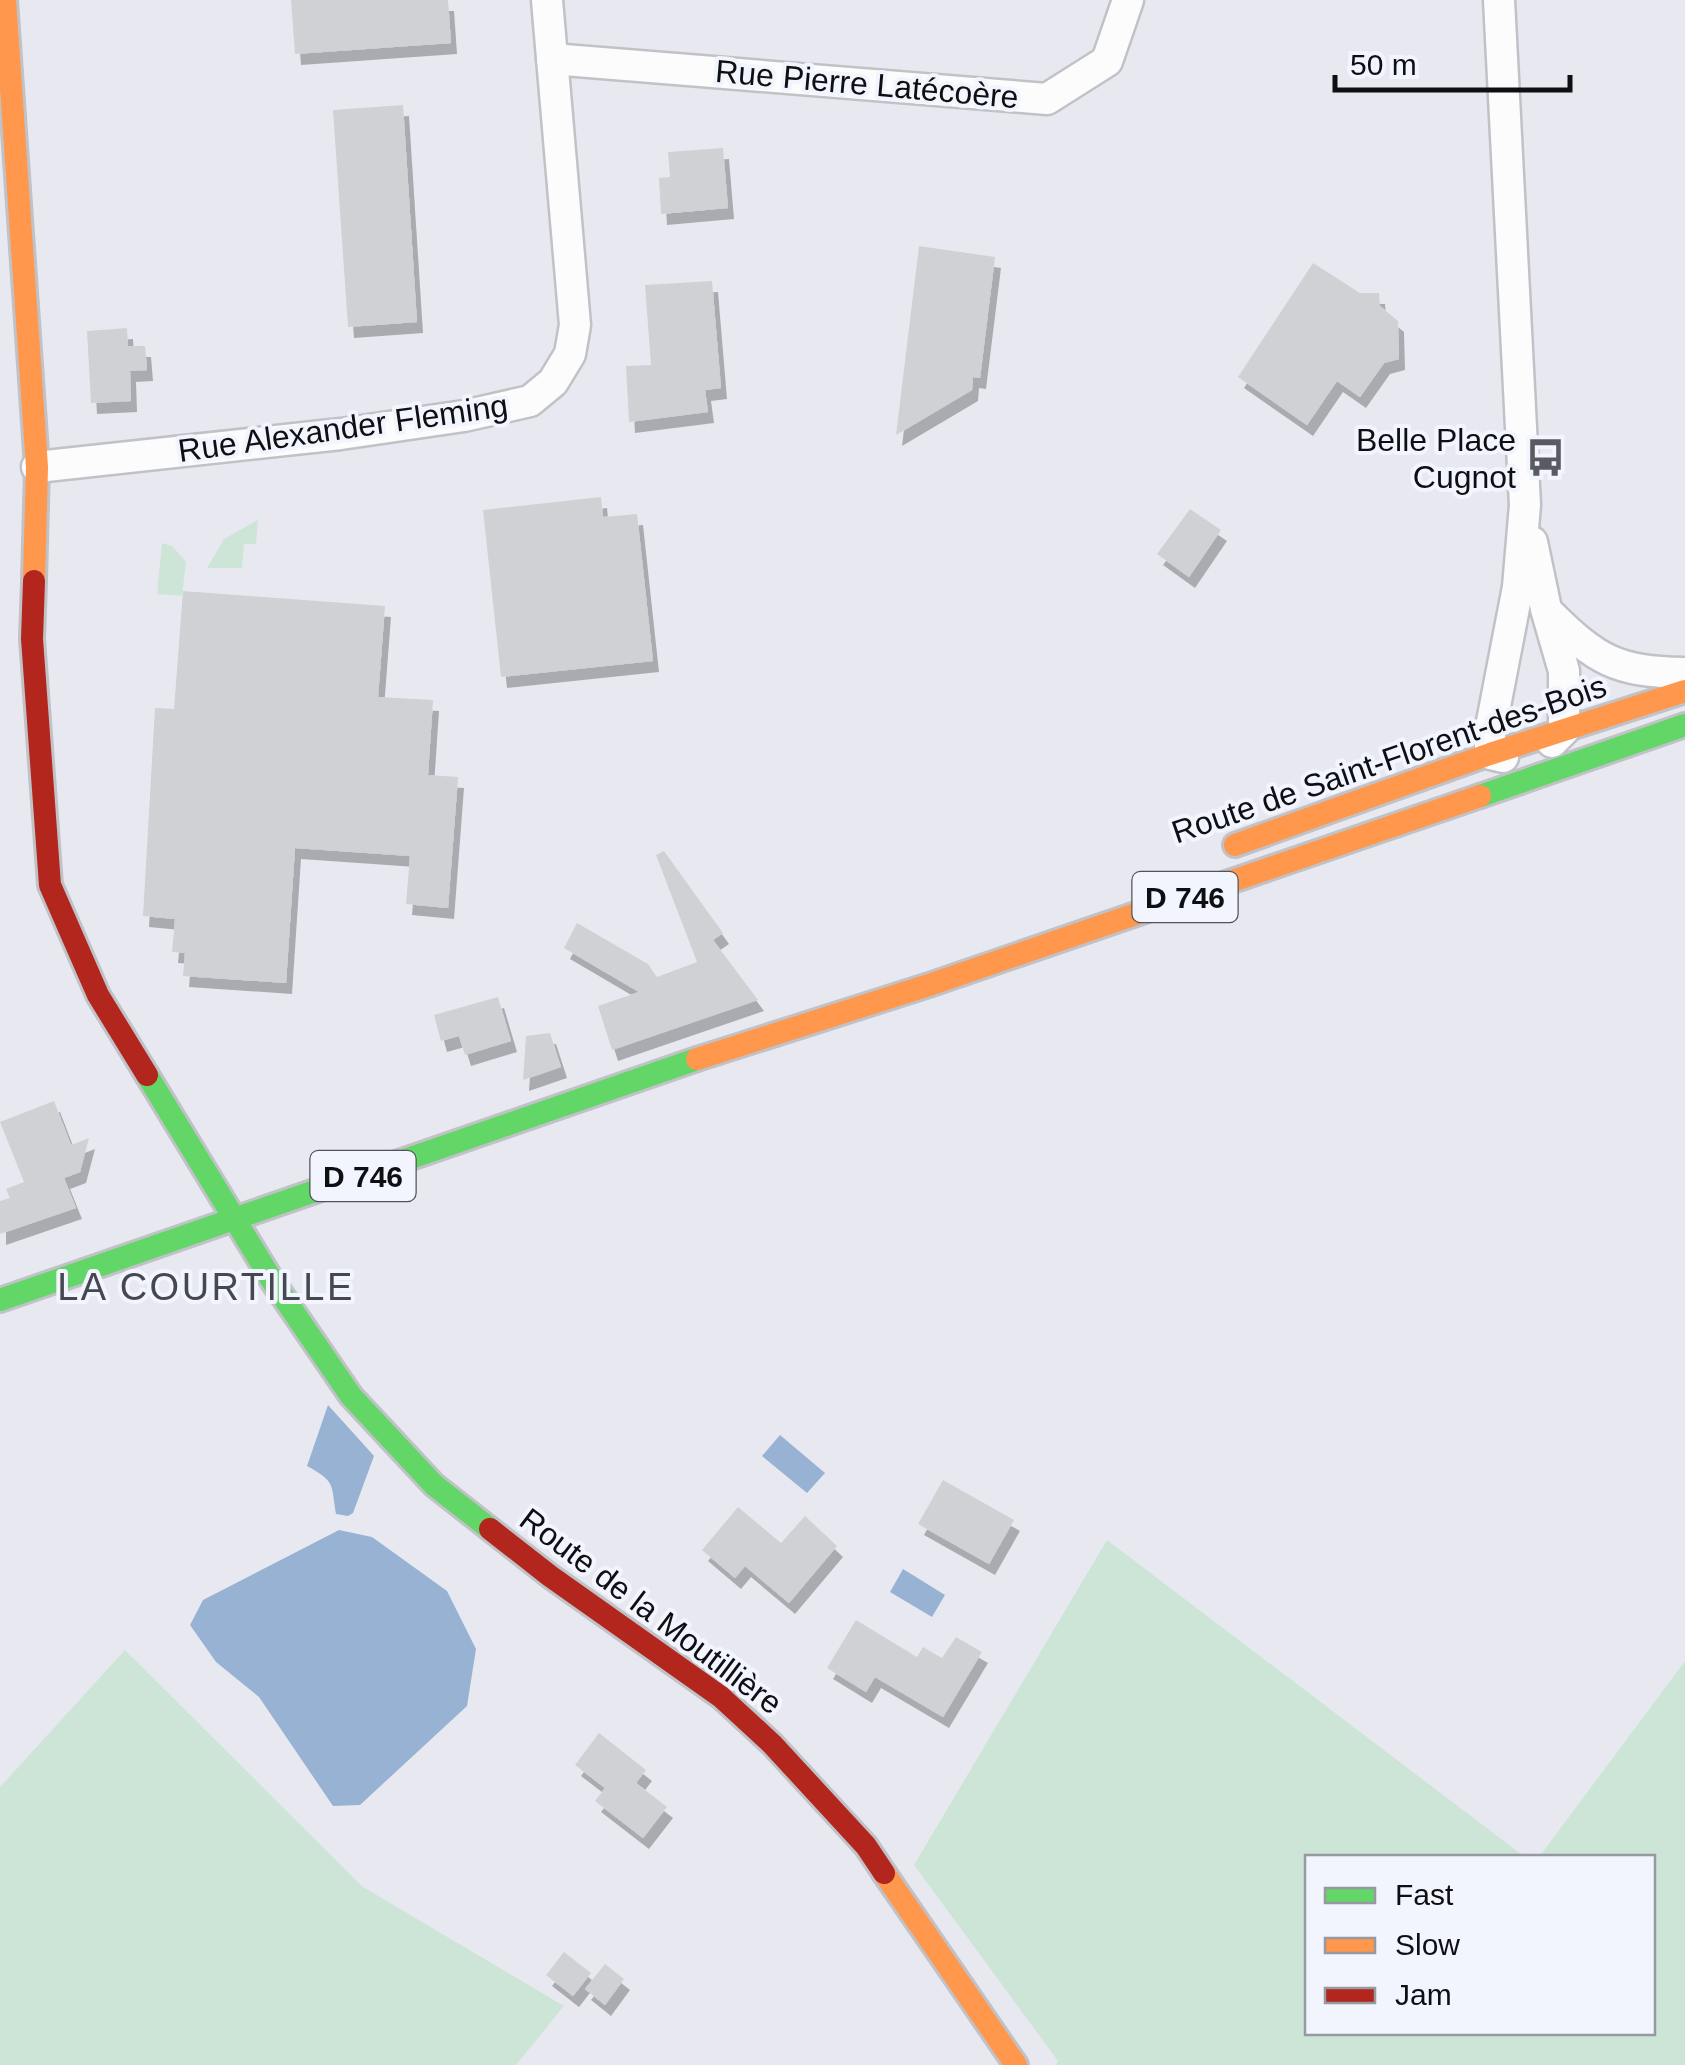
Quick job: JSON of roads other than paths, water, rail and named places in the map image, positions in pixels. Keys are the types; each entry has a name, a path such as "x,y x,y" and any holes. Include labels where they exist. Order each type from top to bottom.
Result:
{"main road":[{"name":"Route de la Moutillière","path":"4,0 37,467 32,638 50,885 98,995 273,1282 351,1396 434,1486 550,1576 721,1697 772,1744 866,1846 1016,2065"},
{"name":"Route de Saint-Florent-des-Bois","path":"1206,856 1490,754 1685,691"},
{"name":"Route de Saint-Florent-des-Bois","path":"0,1300 726,1049 929,985 1685,725"},
{"name":"Route de Saint-Florent-des-Bois","path":"726,1049 936,959"}],"street":[{"name":"Rue Alexander Fleming","path":"37,467 341,434 464,416 530,401 554,382 570,354 575,326 547,0"},
{"name":"Rue Pierre Latécoère","path":"552,59 1047,99 1107,62 1128,0"},
{"path":"1499,0 1525,505 1518,587 1490,732 1490,754 1529,762"},
{"path":"1525,505 1546,609 1564,671 1564,730 1529,762"},
{"path":"1546,609 1573,637 1609,663 1645,672 1685,673"},
{"path":"1213,887 1316,833 1577,744 1642,740"}],"water":[{"path":"328,1405 374,1456 353,1513 348,1516 336,1514 331,1485 307,1466"},
{"path":"780,1435 825,1473 807,1493 762,1456"},
{"path":"339,1530 372,1537 447,1591 476,1649 467,1706 360,1805 333,1806 259,1697 216,1662 190,1625 203,1600"},
{"path":"903,1569 945,1595 932,1617 890,1592"}],"place":[{"name":"Belle Place Cugnot","path":"1546,458"}],"district":[{"name":"LA COURTILLE","path":"206,1287"}]}
